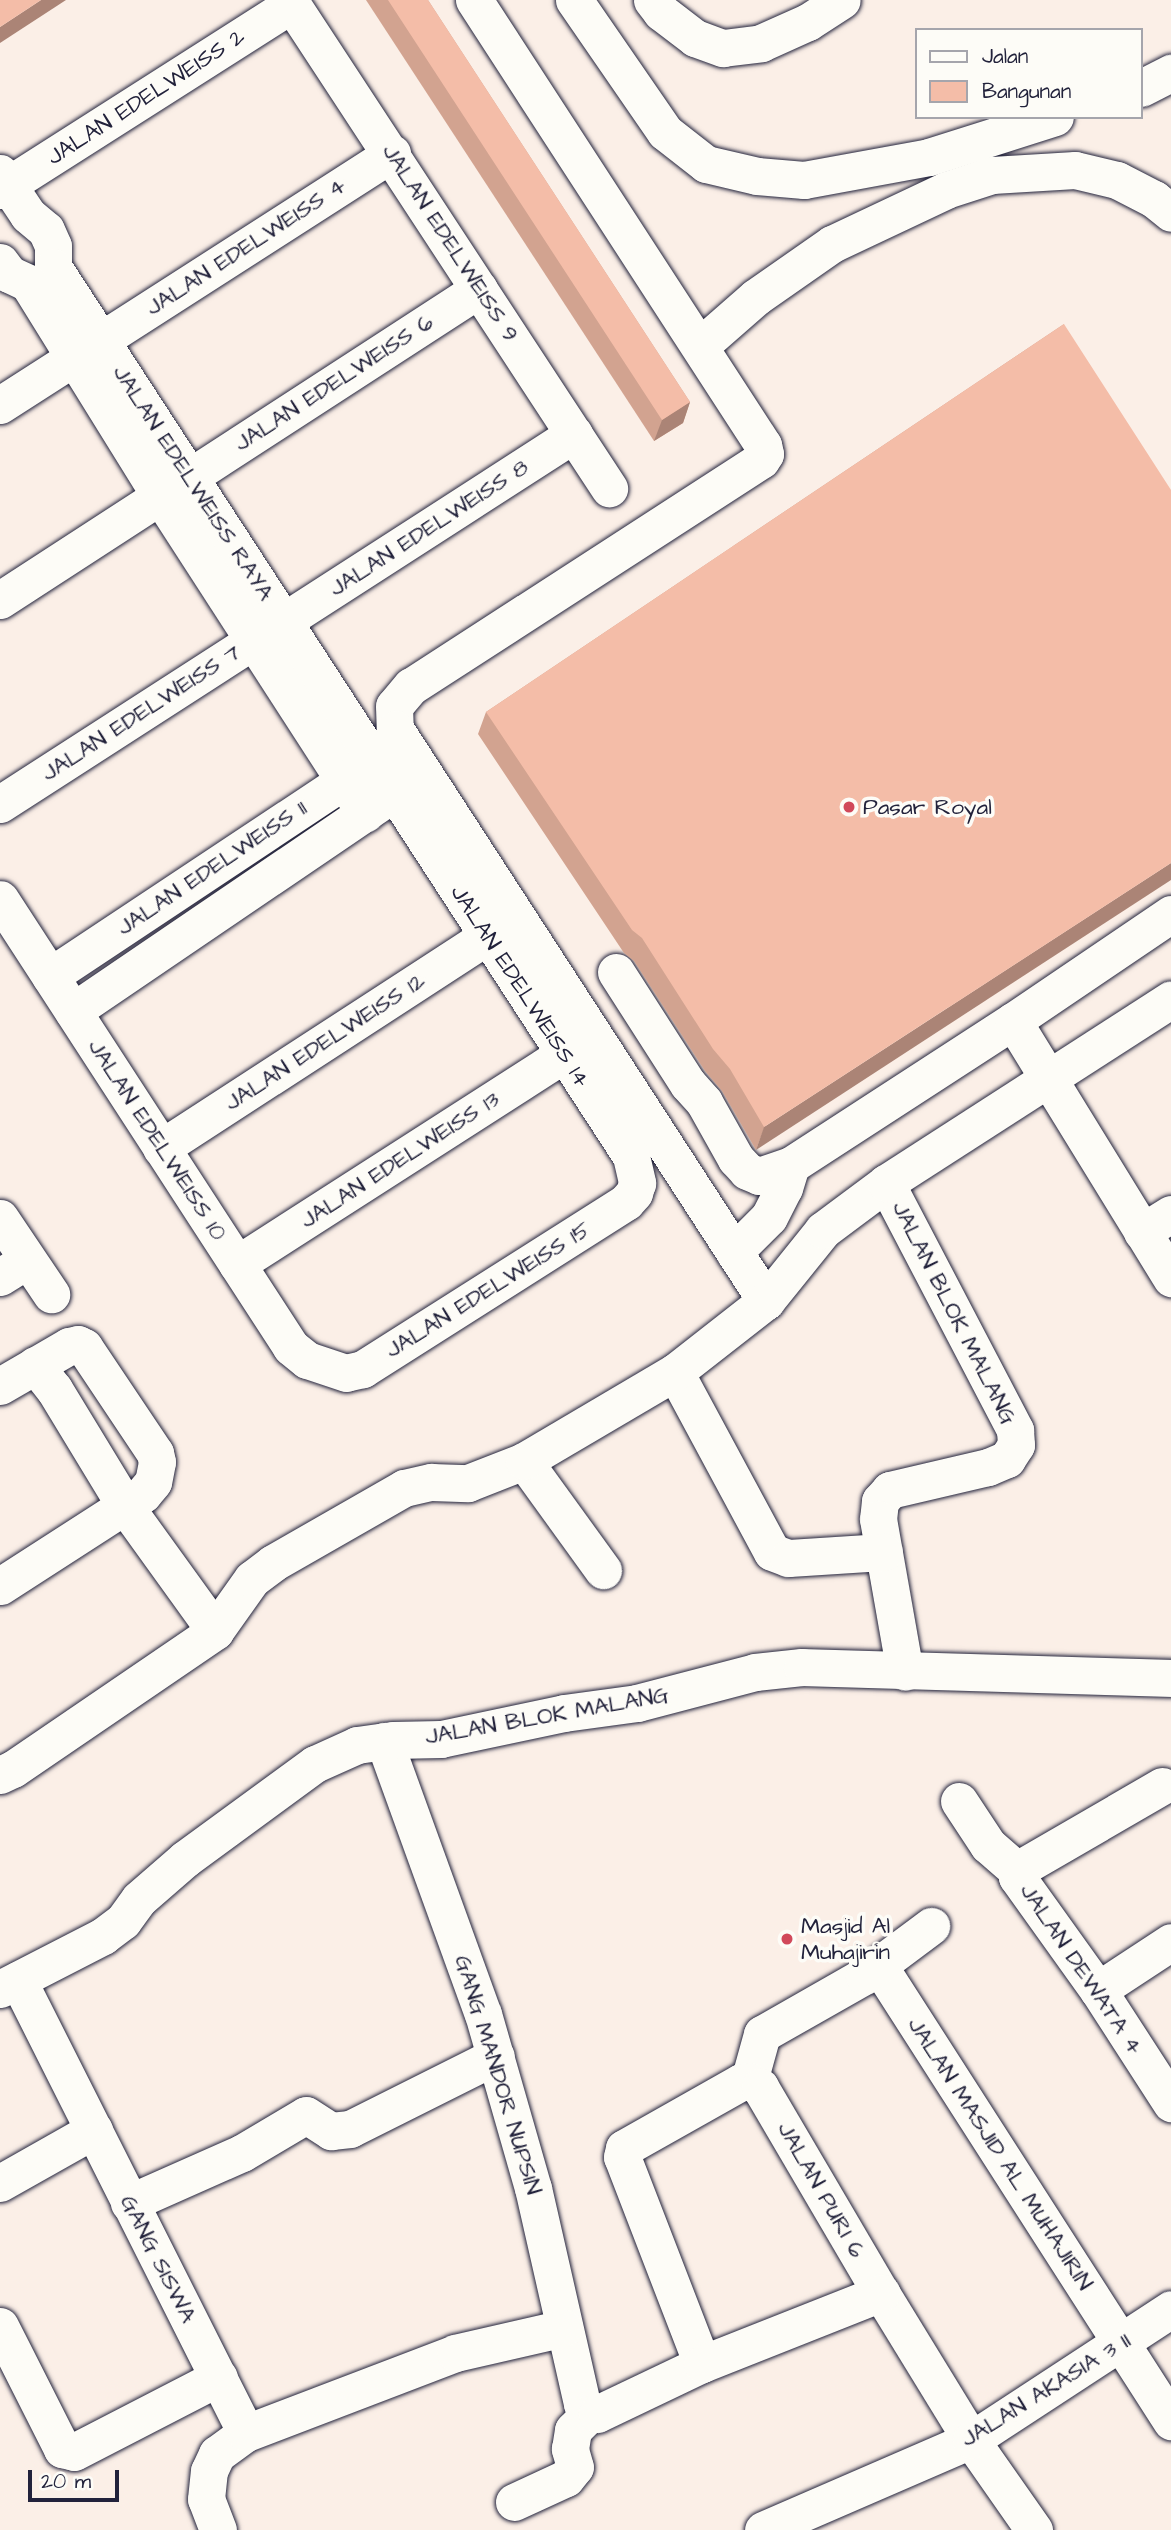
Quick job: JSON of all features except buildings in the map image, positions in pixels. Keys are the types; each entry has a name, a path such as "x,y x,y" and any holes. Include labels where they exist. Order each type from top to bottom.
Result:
{"street":[{"path":"474,0 700,346 763,445 765,454 761,460 411,686 394,706 393,717 399,735 766,1301"},
{"path":"574,0 665,132 706,164 757,176 804,180 929,157 1049,119"},
{"path":"652,0 661,12 695,38 723,48 761,43 808,22 842,0"},
{"name":"JALAN EDELWEISS 9","path":"290,2 392,153 609,488"},
{"name":"JALAN EDELWEISS 2","path":"3,183 290,2"},
{"name":"JALAN EDELWEISS 4","path":"0,405 392,153"},
{"path":"700,346 756,297 832,244 946,190 992,174 1075,170 1117,180 1154,199 1171,213"},
{"name":"JALAN EDELWEISS RAYA","path":"3,183 28,215 46,230 52,246 53,267 87,349"},
{"name":"JALAN EDELWEISS RAYA","path":"0,262 9,274 28,283 87,349 174,487 253,641 365,813"},
{"name":"JALAN EDELWEISS 6","path":"0,600 480,289"},
{"name":"JALAN EDELWEISS 8","path":"283,622 574,434"},
{"name":"JALAN EDELWEISS RAYA","path":"174,487 283,622 394,792"},
{"name":"JALAN EDELWEISS 7","path":"0,804 283,622"},
{"name":"JALAN EDELWEISS 11","path":"50,976 374,760"},
{"name":"JALAN EDELWEISS 11","path":"73,1011 394,792"},
{"name":"JALAN EDELWEISS 14","path":"394,792 631,1156 638,1183"},
{"name":"JALAN EDELWEISS 10","path":"0,899 291,1347 307,1360 327,1367"},
{"path":"616,972 688,1084 704,1102 736,1158 747,1171 759,1176 791,1165 1013,1021 1171,914"},
{"name":"JALAN EDELWEISS 12","path":"161,1148 488,936"},
{"path":"0,1775 13,1769 215,1631 235,1599 251,1580 273,1563 404,1488 431,1482 468,1483 524,1461 675,1372 766,1301 823,1230 886,1183 1171,999"},
{"path":"1013,1021 1047,1080 1157,1223 1171,1278"},
{"name":"JALAN EDELWEISS 13","path":"237,1264 563,1055"},
{"path":"734,1252 769,1217 785,1188 791,1165"},
{"name":"JALAN EDELWEISS 15","path":"327,1367 346,1373 363,1369 626,1202 638,1183"},
{"name":"JALAN BLOK MALANG","path":"884,1552 878,1519 880,1501 890,1490 988,1467 1007,1459 1016,1445 1016,1430 886,1183"},
{"path":"8,1247 51,1294"},
{"path":"0,1386 69,1346 78,1344 85,1347 155,1453 157,1471 153,1482 143,1494 0,1586"},
{"path":"35,1365 54,1389 125,1506 215,1631"},
{"path":"675,1372 772,1552 788,1558 884,1552 905,1672"},
{"path":"524,1461 603,1570"},
{"name":"JALAN BLOK MALANG","path":"9,1984 103,1936 123,1921 139,1899 158,1881 315,1764 357,1745 441,1739 564,1713 637,1703 755,1672 802,1667 1171,1678"},
{"name":"GANG MANDOR NUPSIN","path":"384,1741 451,1922 496,2056 533,2188 582,2404 589,2414"},
{"name":"JALAN DEWATA 4","path":"1162,1786 1021,1865 1017,1870 1017,1877 1098,1990 1171,2103"},
{"path":"959,1801 988,1845 1017,1870"},
{"path":"702,2364 622,2157 624,2148 741,2082 755,2084 762,2034 879,1966 931,1926"},
{"path":"1098,1990 1171,1942"},
{"name":"JALAN MASJID AL MUHAJIRIN","path":"879,1966 1171,2421"},
{"name":"GANG SISWA","path":"9,1984 94,2130 246,2433"},
{"path":"129,2203 242,2153 306,2115 331,2132 350,2129 496,2056"},
{"name":"JALAN PURI 6","path":"755,2084 971,2440 1034,2530"},
{"path":"0,2183 94,2130"},
{"path":"514,2502 566,2478 575,2467 570,2449 573,2430 589,2414 597,2414 702,2364 881,2294"},
{"name":"JALAN AKASIA 3 II","path":"763,2530 971,2440 1171,2309"},
{"path":"0,2326 62,2449 74,2452 219,2376"},
{"path":"218,2530 206,2499 209,2471 217,2454 246,2433 455,2353 565,2328"}],"place":[{"name":"Pasar Royal","path":"849,807"},
{"name":"Masjid Al Muhajirin","path":"787,1939"}]}
